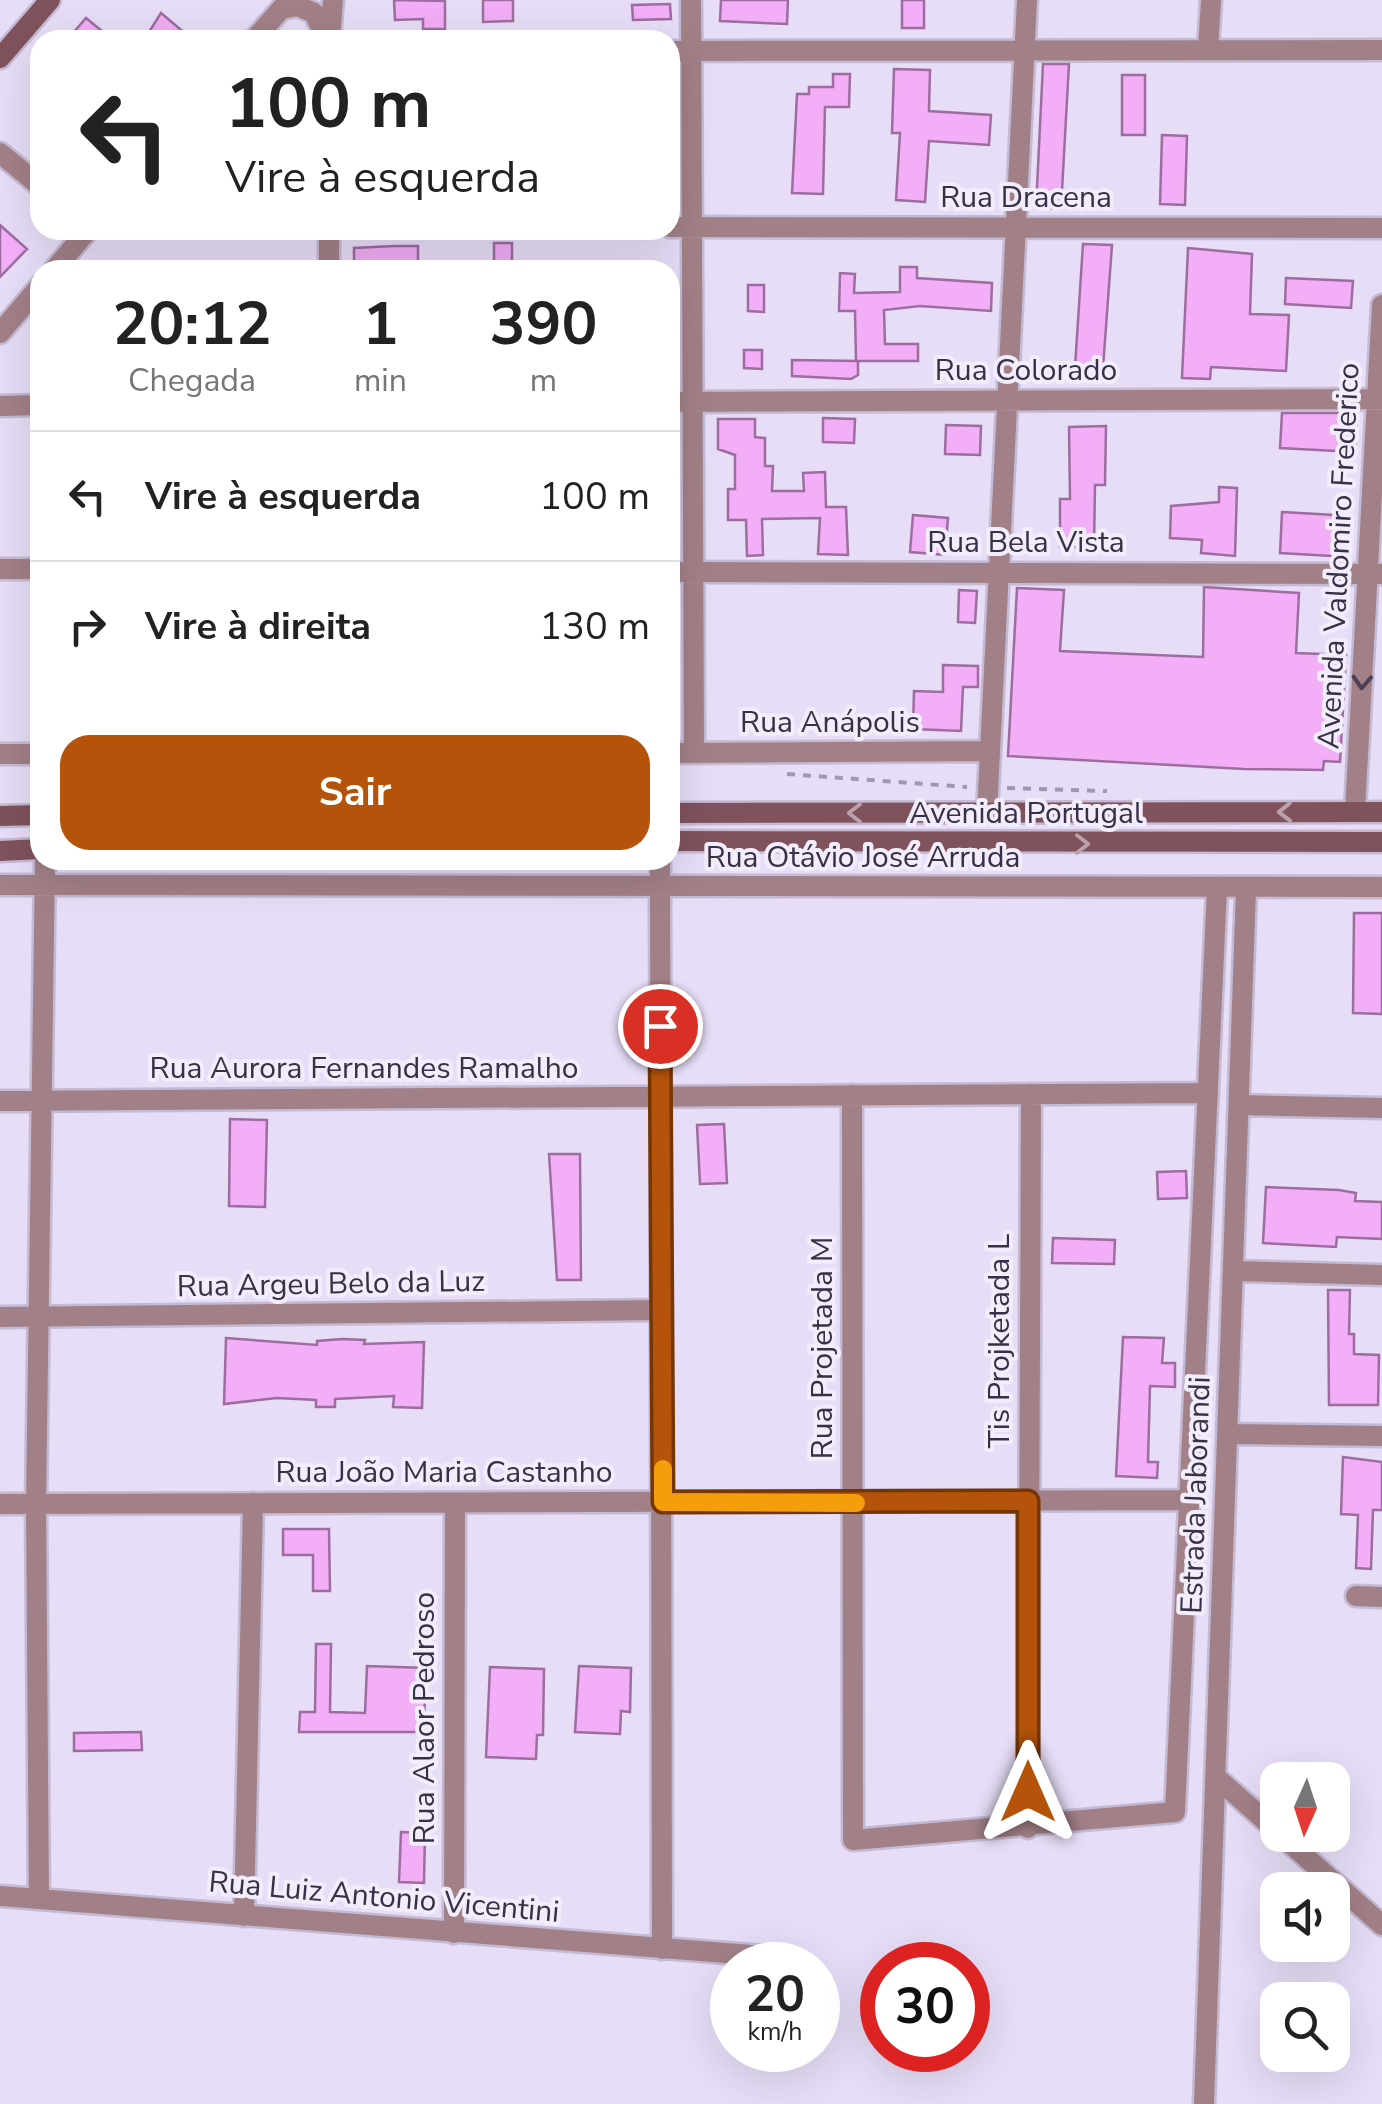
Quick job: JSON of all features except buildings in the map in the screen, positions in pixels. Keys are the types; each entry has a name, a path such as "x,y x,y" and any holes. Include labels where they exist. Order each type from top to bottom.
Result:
{"main road":[{"path":"0,58 50,0"},
{"name":"Avenida Portugal","path":"680,813 1382,812"},
{"path":"0,816 30,816"},
{"name":"Avenida Portugal","path":"680,841 1382,842"},
{"path":"0,850 30,850"}],"street":[{"path":"329,30 332,0"},
{"path":"691,0 681,51 681,228 692,402 694,753"},
{"path":"987,813 1027,0"},
{"path":"1208,50 1211,0"},
{"path":"263,30 285,5 314,12 323,30"},
{"path":"681,51 1382,50"},
{"path":"0,153 30,178"},
{"name":"Rua Dracena","path":"681,228 1382,228"},
{"path":"62,260 80,240"},
{"path":"0,333 30,298"},
{"name":"Avenida Valdomiro Frederico","path":"1356,812 1374,625 1382,305"},
{"name":"Rua Colorado","path":"680,402 1380,399"},
{"path":"0,406 30,405"},
{"path":"0,569 30,570"},
{"name":"Rua Bela Vista","path":"680,572 1375,574"},
{"name":"Rua Anápolis","path":"680,753 990,750"},
{"path":"0,754 30,754"},
{"path":"39,1899 38,1101 45,870"},
{"path":"660,870 662,1949"},
{"name":"Rua Otávio José Arruda","path":"0,885 1382,887"},
{"path":"1028,1828 1176,1812 1216,888"},
{"name":"Estrada Jaborandi","path":"1204,2104 1236,1271 1246,889"},
{"name":"Rua Aurora Fernandes Ramalho","path":"0,1101 1208,1093"},
{"name":"Tis Projketada L","path":"1028,1828 1031,1094"},
{"name":"Rua Projetada M","path":"852,1095 853,1840 1028,1828"},
{"path":"1240,1105 1382,1108"},
{"path":"1236,1271 1382,1275"},
{"name":"Rua Argeu Belo da Luz","path":"0,1317 662,1310"},
{"path":"1228,1434 1382,1436"},
{"name":"Rua João Maria Castanho","path":"0,1504 1188,1500"},
{"name":"Rua Alaor Pedroso","path":"454,1933 455,1502"},
{"path":"244,1916 252,1503"},
{"path":"1356,1596 1382,1597"},
{"path":"1217,1778 1260,1817"},
{"path":"1299,1852 1382,1925"},
{"name":"Rua Luiz Antonio Vicentini","path":"0,1896 710,1952"}],"path":[{"path":"783,774 988,788 1116,791"}],"slow traffic":[{"path":"663,1469 663,1502 856,1503"}],"route":[{"path":"660,1026 663,1502 1028,1501 1028,1792"}]}
